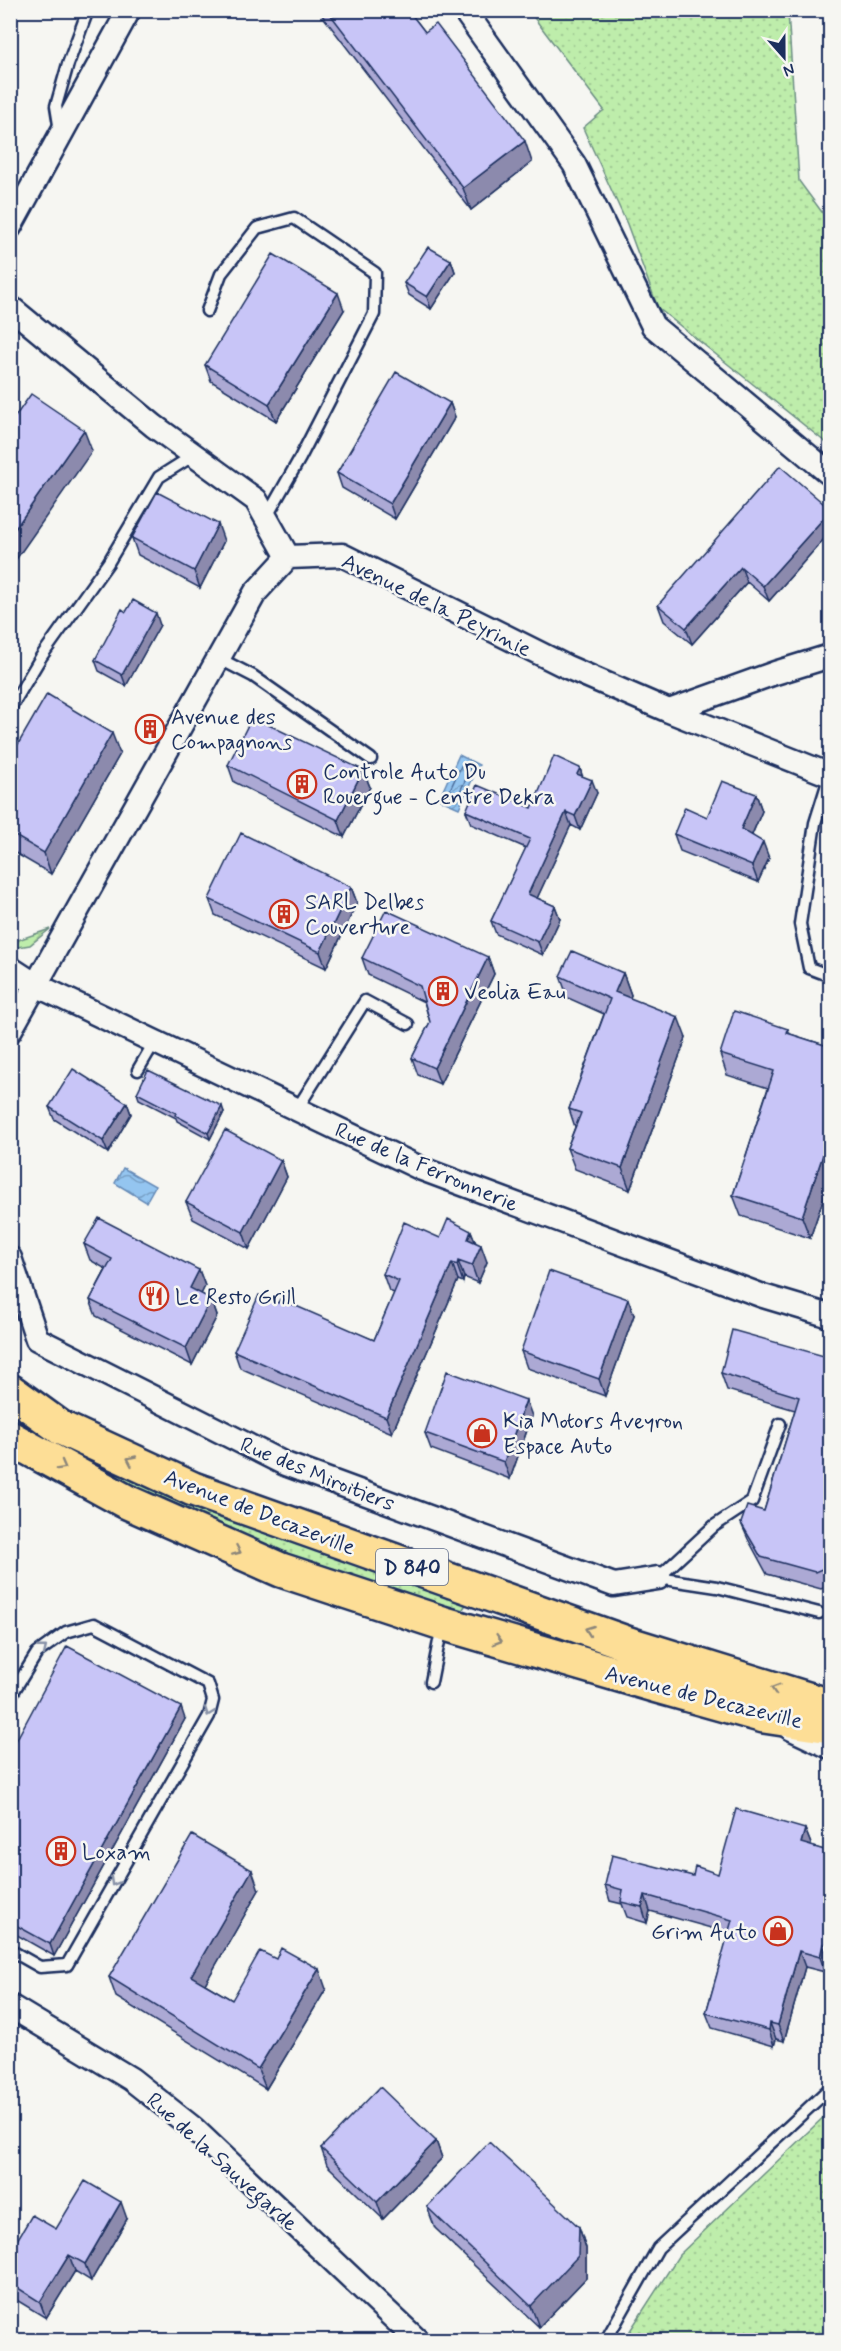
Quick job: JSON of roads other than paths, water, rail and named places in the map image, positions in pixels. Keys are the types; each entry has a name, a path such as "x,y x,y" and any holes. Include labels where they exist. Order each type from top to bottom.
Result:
{"main road":[{"name":"Avenue de Decazeville","path":"10,1391 61,1428 193,1489 629,1644 831,1706"},
{"name":"Avenue de Decazeville","path":"10,1438 125,1501 281,1570 442,1623 764,1716 831,1726"}],"street":[{"path":"10,227 129,10"},
{"path":"464,10 574,164 654,326 831,474"},
{"path":"10,307 154,426 256,500 288,556 255,593 10,1031"},
{"name":"Avenue de la Peyrinie","path":"288,556 342,555 567,667 669,711 831,775"},
{"path":"669,711 775,673 831,656"},
{"name":"Rue de la Ferronnerie","path":"10,968 36,985 422,1169 763,1296 831,1316"},
{"name":"Rue des Miroitiers","path":"10,1258 37,1339 285,1464 614,1585 658,1578"},
{"path":"764,1716 831,1747"},
{"name":"Rue de la Sauvegarde","path":"10,2006 131,2079 193,2128 417,2340"}],"lane":[{"path":"60,136 56,106 68,64 88,10"},
{"path":"207,310 221,274 257,228 294,218 375,273 374,314 300,458 266,518"},
{"path":"10,709 41,657 108,563 159,477 194,455"},
{"path":"218,658 253,676 371,759"},
{"path":"831,775 815,823 800,924 808,968 831,976"},
{"path":"297,1109 365,1001 408,1024"},
{"path":"138,1070 155,1041"},
{"path":"658,1578 714,1526 752,1501 780,1424"},
{"path":"658,1578 717,1587 819,1613"},
{"path":"431,1682 442,1623"},
{"path":"10,1697 37,1653 66,1632 94,1624 208,1684 213,1700 209,1716 67,1965 40,1967 10,1950"},
{"path":"606,2340 658,2248 831,2088"}],"water":[{"path":"459,755 479,765 459,808 439,799"},
{"path":"123,1168 155,1186 146,1202 115,1183"}],"place":[{"name":"Avenue des Compagnons","path":"150,729"},
{"name":"Controle Auto Du Rouergue - Centre Dekra","path":"302,784"},
{"name":"SARL Delbes Couverture","path":"284,914"},
{"name":"Veolia Eau","path":"443,991"},
{"name":"Le Resto Grill","path":"154,1296"},
{"name":"Kia Motors Aveyron Espace Auto","path":"482,1433"},
{"name":"Loxam","path":"61,1851"},
{"name":"Grim Auto","path":"778,1931"}]}
